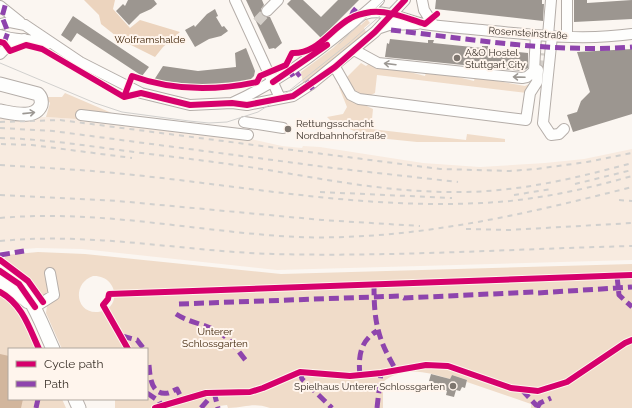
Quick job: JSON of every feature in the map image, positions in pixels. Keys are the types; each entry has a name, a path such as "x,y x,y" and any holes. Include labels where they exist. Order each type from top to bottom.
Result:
{"main road":[{"path":"0,84 38,94 41,104 37,111 31,114 0,111"},
{"path":"0,270 19,284 35,307 53,348"}],"street":[{"path":"235,0 280,98"},
{"path":"267,11 278,0"},
{"path":"232,103 273,82 311,58 365,14 379,0"},
{"path":"0,6 65,52 107,77 141,93 190,105 232,103 247,105 293,96 335,67 377,30 405,0"},
{"path":"422,0 429,24"},
{"path":"540,53 545,36 551,0"},
{"path":"568,0 568,37"},
{"name":"Rosensteinstraße","path":"365,14 372,12 392,14 429,24"},
{"path":"335,67 340,57 367,34 372,27 372,18 365,14"},
{"path":"0,24 10,22 25,25"},
{"path":"249,31 257,22"},
{"name":"Rosensteinstraße","path":"377,30 389,25 429,24 545,36 568,37 632,34"},
{"path":"0,35 6,37 26,38 44,43 65,52"},
{"path":"354,50 378,63 522,78 527,77 534,71 545,36"},
{"path":"545,36 543,123 551,135 559,134 564,129"},
{"path":"0,54 7,47 26,38"},
{"path":"335,67 351,95 355,98 374,102 526,120 528,101 532,89 538,83 538,70"},
{"path":"81,115 248,135"},
{"path":"244,122 282,128"},
{"path":"35,307 54,295 50,273"},
{"path":"0,283 23,299 40,320"}],"shaded area":[{"path":"77,110 249,131 251,139 282,146 302,148 303,146 320,147 423,163 480,167 545,163 584,159 632,149 632,260 277,270 82,249 37,248 0,251 0,118 46,117 76,119"},
{"path":"0,354 8,356 8,400 23,400 21,408 0,408"}],"green space":[{"name":"Wolframshalde","path":"84,0 115,0 113,9 130,28 140,20 180,32 163,47 155,57 121,40 101,24 99,15"},
{"path":"367,19 370,23 364,28 366,32 310,81 308,79 303,83 301,72 333,48 359,23 361,25"},
{"path":"371,62 425,76 426,72 442,73 474,81 475,77 525,86 529,84 527,93 377,75 375,93 371,95 356,93 346,78 361,63 366,66"},
{"path":"339,87 341,87 348,97 373,109 371,129 466,140 467,134 505,139 505,142 417,142 368,137 331,121 327,117 343,114 347,107"},
{"path":"65,93 114,114 78,110 76,119 46,117 50,103 45,97 62,97"},
{"name":"Unterer Schlossgarten","path":"38,252 85,254 281,274 632,264 632,408 531,408 531,404 467,382 467,380 452,375 450,379 424,372 407,372 399,373 383,382 383,408 270,408 254,405 228,408 227,405 219,406 219,408 115,408 115,400 148,400 148,348 62,348 46,313 47,306 41,296 23,275 4,259 6,255","holes":["93,276 102,277 112,286 114,293 114,299 111,305 106,310 98,312 90,311 85,308 81,303 79,291 86,280"]},
{"path":"0,292 16,305 38,348 8,348 8,400 62,400 66,408 0,408"}],"building":[{"path":"128,0 154,0 157,4 151,9 140,14 129,25 116,11 123,4 125,6"},
{"path":"246,0 262,0 264,5 261,9 261,13 265,17 270,17 282,43 275,49 269,49"},
{"path":"291,0 303,0 321,17 338,0 359,0 321,38 287,4"},
{"path":"436,0 542,0 542,4 544,4 543,21 435,9"},
{"path":"574,0 587,0 587,3 632,0 632,19 574,22"},
{"path":"215,9 218,16 216,17 222,27 224,26 228,31 221,36 209,39 195,47 185,30 194,25 195,27 207,14"},
{"path":"73,16 149,67 142,76 77,33 71,42 61,35"},
{"name":"A&O Hostel Stuttgart City","path":"390,39 428,43 428,40 434,40 433,43 482,48 482,46 488,46 488,49 528,53 528,68 522,71 385,57 387,43 389,44"},
{"path":"246,48 255,71 254,76 249,81 207,86 154,80 163,66 198,71 236,67 235,53"},
{"path":"632,49 632,114 573,132 567,115 577,112 581,101 590,92 577,52"},
{"name":"Spielhaus Unterer Schlossgarten","path":"431,374 450,379 452,375 467,380 465,388 462,387 460,391 456,390 454,397 446,395 447,391 439,389 440,385 429,381"}],"tunnel":[{"path":"257,22 267,11"},
{"path":"538,70 540,53"}],"tram line":[{"path":"339,44 384,0"},
{"path":"0,63 95,103 122,112 209,123 227,122 258,112 280,98 348,44 398,0"}],"railway":[{"path":"0,122 60,120 440,169 510,171 536,169 587,162 632,153"},
{"path":"0,128 53,131 333,168 458,182"},
{"path":"0,138 84,145 239,166 340,182 430,192 475,192 543,184 632,163"},
{"path":"1,144 32,145 132,158"},
{"path":"0,165 117,173 350,200 437,204 519,200 595,186 632,176"},
{"path":"575,184 632,170"},
{"path":"0,218 74,216 297,237 382,235 466,224 508,216 632,187"},
{"path":"514,195 551,189"},
{"path":"320,192 452,198"},
{"path":"0,195 118,201 322,220 420,226"},
{"path":"619,200 632,201"},
{"path":"466,229 509,230 632,223"},
{"path":"0,241 34,239 103,240 239,252 318,255 407,254 632,246"}],"marked path":[{"path":"4,43 8,32 2,17 6,2"},
{"path":"351,17 359,5"},
{"path":"391,30 541,47 632,47"},
{"path":"288,68 294,78 300,73"},
{"path":"307,81 314,91"},
{"path":"0,255 24,251"},
{"path":"617,276 619,295 632,307"},
{"path":"374,285 378,329 381,339 396,370"},
{"path":"179,304 400,296 404,298 537,293 632,287"},
{"path":"176,314 187,320 215,330 224,336 232,343 248,363"},
{"path":"360,375 359,362 361,350 371,335 377,331"},
{"path":"122,336 137,340 143,348"},
{"path":"149,365 152,385 155,389 162,393 168,393 177,389 182,399"},
{"path":"300,372 302,379 332,408"},
{"path":"377,408 381,373"},
{"path":"522,390 537,406"},
{"path":"201,408 208,400 210,392"},
{"path":"214,392 218,408"},
{"path":"148,394 159,401 162,407"},
{"path":"537,408 540,403 551,398"},
{"path":"36,408 38,400"}],"cycle path":[{"path":"0,42 4,43 10,51 26,45 42,49 124,97 141,93 190,105 232,103 247,105 293,96 335,67 375,32 405,0"},
{"path":"124,97 132,76 163,85 194,88 226,87 257,82 260,76 286,65 292,53 309,50 355,16 371,12 385,12 425,24 437,14"},
{"path":"273,82 327,45"},
{"path":"0,260 28,281 43,302"},
{"path":"0,271 19,284 35,307"},
{"path":"127,348 103,305 108,299 109,294 632,275"},
{"path":"0,292 14,303 24,317 39,348"},
{"path":"155,408 206,393 250,392 300,372 350,376 381,373 426,365 448,366 511,388 538,391 567,382 625,343 632,340"}],"place":[{"name":"A&O Hostel Stuttgart City","path":"457,58"},
{"name":"Rettungsschacht Nordbahnhofstraße","path":"288,129"},
{"name":"Spielhaus Unterer Schlossgarten","path":"453,386"}]}
